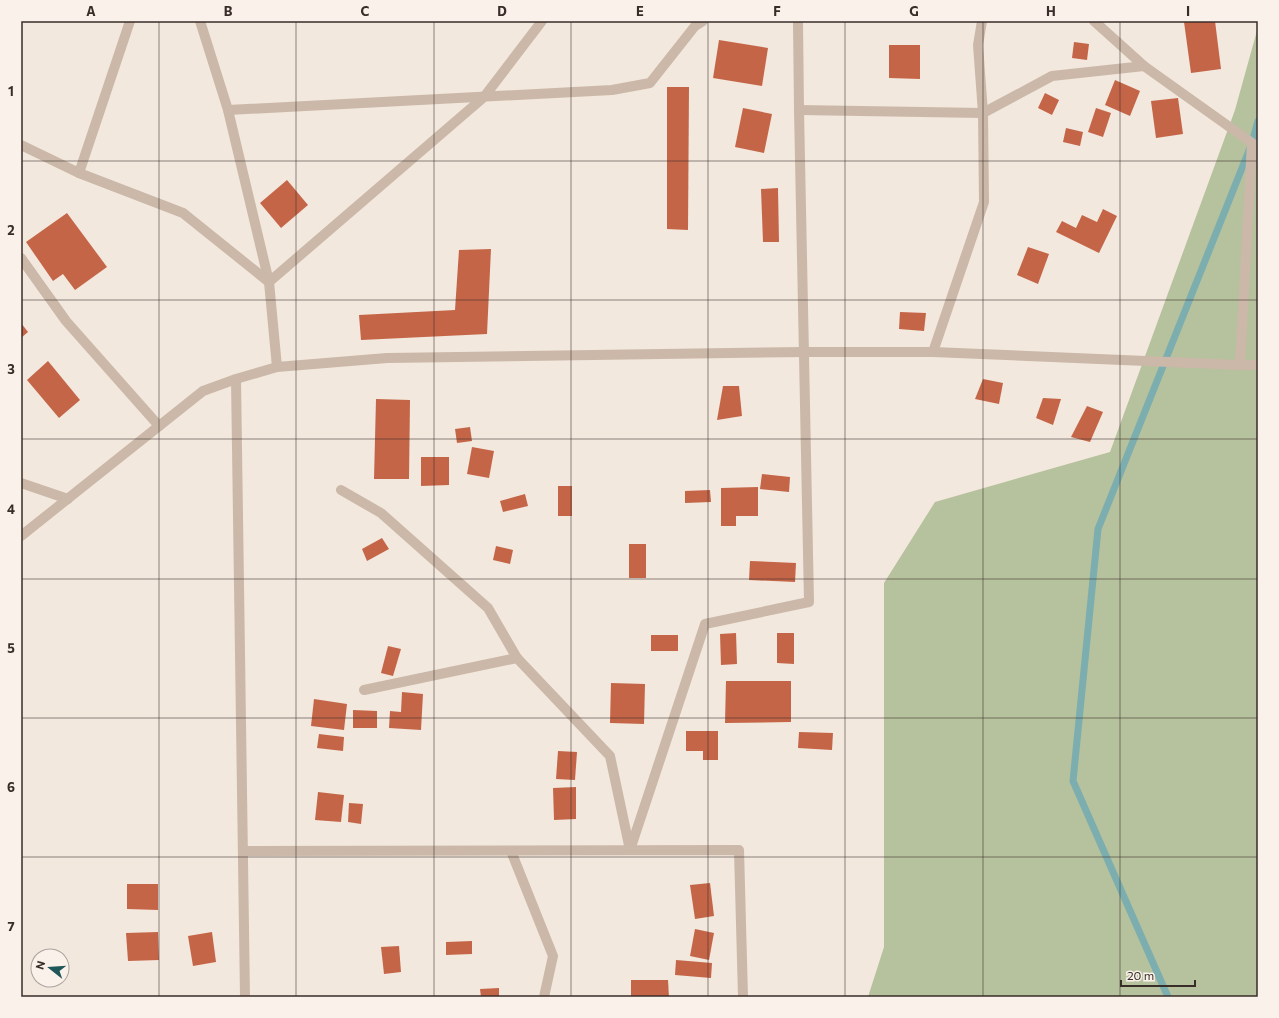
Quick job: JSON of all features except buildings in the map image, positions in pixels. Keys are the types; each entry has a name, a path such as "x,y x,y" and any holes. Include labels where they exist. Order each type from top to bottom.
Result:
{"street":[{"path":"79,172 130,21"},
{"path":"200,21 228,110 269,282 277,367"},
{"path":"269,282 484,97 542,21"},
{"path":"228,110 612,90 650,84 695,26 703,21"},
{"path":"630,850 705,624 809,602 798,21"},
{"path":"933,352 984,202 983,113 978,45 982,21"},
{"path":"1094,21 1144,66 1252,143 1240,365"},
{"path":"799,110 983,113 1052,76 1144,66"},
{"path":"21,145 79,172 183,213 269,282"},
{"path":"21,258 66,321 159,426"},
{"path":"21,536 203,391 236,379 277,367 387,358 804,352 933,352 1258,365"},
{"path":"236,379 245,997"},
{"path":"21,483 68,499"},
{"path":"342,490 381,513 488,608 517,658 610,756 630,850"},
{"path":"364,690 517,658"},
{"path":"243,851 739,850 743,997"},
{"path":"511,851 553,956 544,997"}],"green space":[{"path":"1258,27 1258,997 868,997 884,947 884,583 935,502 1110,452 1235,110"}],"waterway":[{"path":"1168,997 1073,781 1098,529 1252,143 1258,121"}]}
